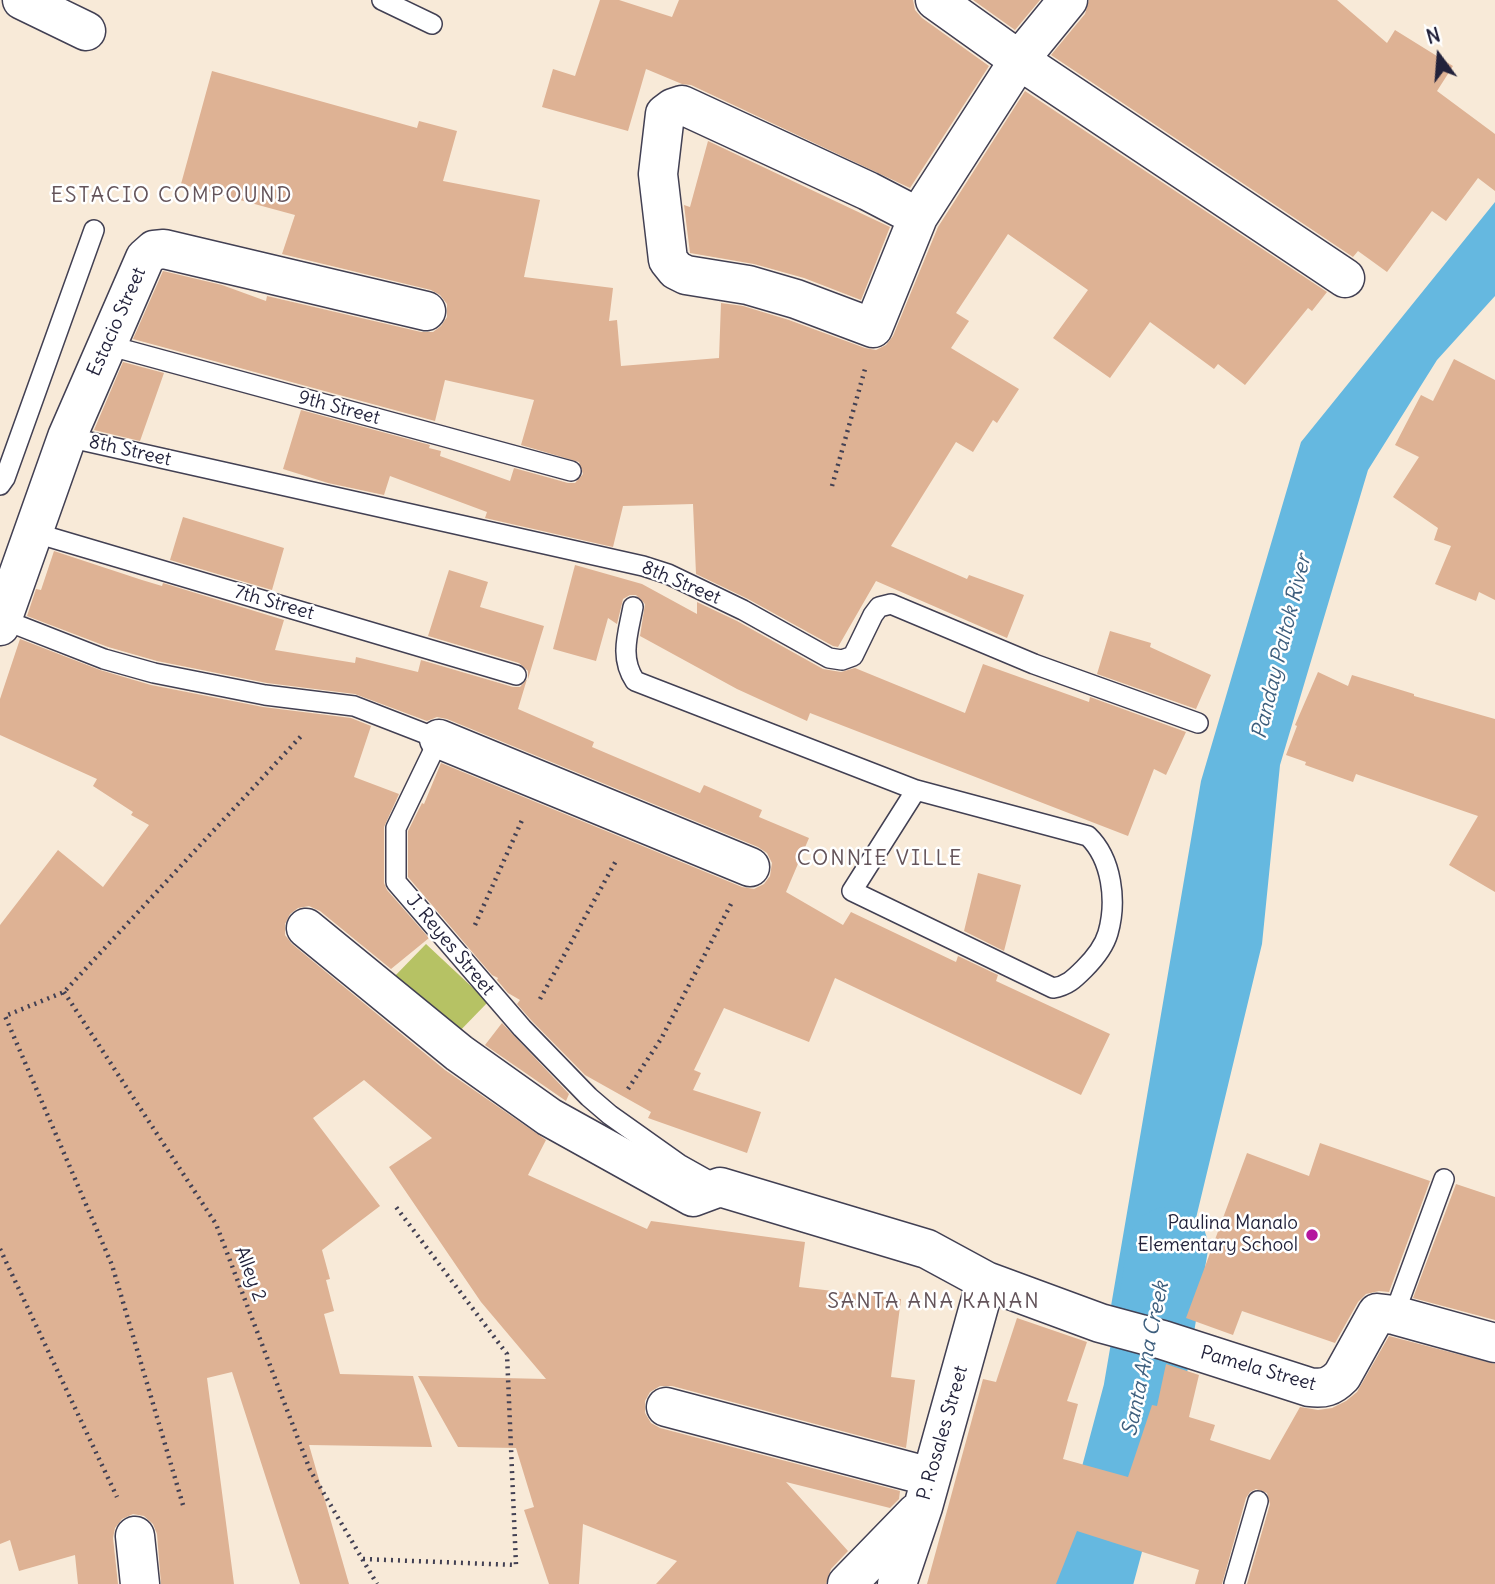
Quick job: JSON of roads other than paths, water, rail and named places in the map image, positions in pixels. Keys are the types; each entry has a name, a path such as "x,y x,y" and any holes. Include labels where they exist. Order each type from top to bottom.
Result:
{"street":[{"path":"22,0 86,31"},
{"path":"935,0 1019,60 1345,278"},
{"path":"918,217 868,191 682,106 665,114 658,174 668,260 676,270 687,275 748,285 796,299 873,328 918,217 1019,60 1068,0"},
{"name":"Estacio Street","path":"1,621 67,437 145,258 154,250 164,248 426,311"},
{"path":"439,739 750,867"},
{"path":"306,928 459,1053 549,1116 693,1196 720,1187"},
{"name":"J. Reyes Street","path":"720,1187 927,1249 986,1281"},
{"name":"Pamela Street","path":"986,1281 1100,1323 1323,1389 1342,1376 1377,1313 1394,1315"},
{"name":"P. Rosales Street","path":"897,1584 927,1492 986,1281"},
{"path":"1394,1315 1495,1343"},
{"path":"666,1407 927,1492 847,1584"},
{"path":"135,1535 140,1584"}],"lane":[{"path":"382,0 432,24"},
{"path":"0,485 94,230"},
{"name":"9th Street","path":"107,345 571,471"},
{"name":"8th Street","path":"67,437 643,566 668,574 743,610 830,658 842,660 853,656 873,615 879,607 891,604 1034,664 1198,723"},
{"name":"7th Street","path":"32,532 516,674"},
{"path":"633,607 626,668 635,681 916,790 1088,836 1105,858 1111,886 1108,934 1096,957 1074,979 1065,986 1053,988 852,891 916,790"},
{"path":"1,621 104,659 154,673 265,695 354,706 439,739"},
{"name":"J. Reyes Street","path":"439,739 396,828 396,881 522,1028 610,1115 679,1164 720,1187"},
{"path":"1394,1315 1444,1179"},
{"path":"1234,1584 1258,1501"}],"water":[{"name":"Panday Paltok River","path":"1495,202 1495,296 1437,360 1368,470 1280,765 1262,944 1171,1322 1111,1306 1201,781 1301,442"}],"waterway":[{"name":"Santa Ana Creek","path":"1092,1584 1143,1393 1168,1247"}],"place":[{"name":"Paulina Manalo Elementary School","path":"1312,1235"}],"district":[{"name":"ESTACIO COMPOUND","path":"172,196"},
{"name":"CONNIE VILLE","path":"880,859"},
{"name":"SANTA ANA KANAN","path":"934,1302"}]}
